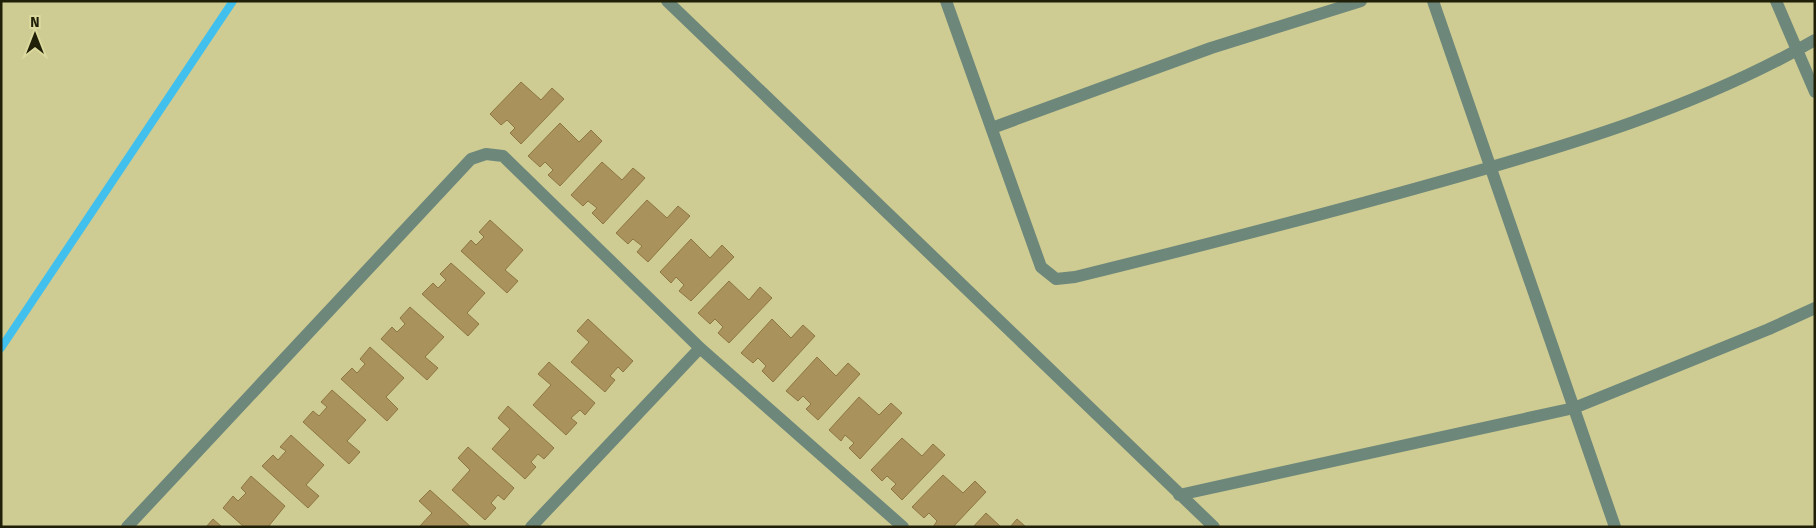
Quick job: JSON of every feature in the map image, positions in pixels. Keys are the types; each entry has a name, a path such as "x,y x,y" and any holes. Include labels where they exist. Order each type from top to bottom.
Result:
{"street":[{"path":"667,1 1214,527"},
{"path":"946,1 1041,267 1056,279 1075,278 1278,227 1490,168 1604,132 1712,91 1815,40"},
{"path":"992,128 1211,48 1361,1"},
{"path":"1433,1 1616,527"},
{"path":"1776,1 1815,92"},
{"path":"127,527 471,159 486,154 503,156 700,348 903,527"},
{"path":"1179,495 1574,408 1770,329 1815,308"},
{"path":"531,527 700,348"}],"building":[{"path":"521,82 541,100 552,88 564,99 521,144 510,133 515,128 507,120 501,125 490,114"},
{"path":"560,123 579,142 591,130 602,141 560,186 548,175 553,170 545,162 540,167 528,156"},
{"path":"602,162 622,180 633,168 645,178 603,224 592,213 597,208 588,201 583,206 571,195"},
{"path":"647,200 667,218 678,206 690,216 648,262 637,252 642,246 633,239 628,244 616,233"},
{"path":"490,220 523,250 505,270 518,281 507,293 461,251 471,240 476,245 484,237 479,232"},
{"path":"691,239 710,258 722,245 734,257 691,301 679,291 684,285 676,277 671,283 660,272"},
{"path":"451,263 485,293 467,313 479,324 468,336 422,294 433,283 438,288 446,280 440,274"},
{"path":"729,281 749,300 760,287 772,298 729,343 718,333 723,327 715,319 710,324 698,313"},
{"path":"410,307 444,337 425,357 438,368 427,380 381,339 392,327 397,332 405,324 400,318"},
{"path":"588,319 633,361 623,372 618,367 610,376 615,380 605,392 571,362 589,342 577,331"},
{"path":"772,319 791,338 803,325 815,336 773,382 762,371 766,366 758,358 753,363 741,353"},
{"path":"370,347 404,378 386,397 398,409 387,421 341,379 352,368 357,373 365,364 360,359"},
{"path":"817,357 836,376 848,363 860,374 818,420 806,409 811,404 803,396 798,401 786,391"},
{"path":"549,362 595,403 585,415 580,410 571,418 577,423 566,435 533,405 551,385 538,374"},
{"path":"332,390 366,420 347,441 360,452 349,464 303,422 313,411 319,416 327,407 321,402"},
{"path":"859,397 879,415 891,403 902,413 860,459 849,448 854,443 845,435 841,441 829,430"},
{"path":"508,406 554,448 544,459 538,454 531,462 536,467 525,479 492,449 510,429 498,418"},
{"path":"291,435 324,465 306,485 319,496 308,508 262,466 273,455 278,460 286,451 280,447"},
{"path":"902,438 922,456 933,444 945,455 902,500 891,489 896,484 887,476 882,481 871,470"},
{"path":"468,447 514,488 504,500 498,495 491,503 496,508 485,520 452,490 470,470 458,458"},
{"path":"943,475 963,493 975,481 986,492 953,527 933,527 937,521 929,513 924,518 912,507"},
{"path":"251,476 285,506 268,527 244,527 223,508 233,496 238,501 246,493 241,488"},
{"path":"430,490 471,527 419,527 432,513 419,501"},
{"path":"986,513 1001,527 973,527"},
{"path":"213,519 222,527 206,527"},
{"path":"1017,519 1026,527 1010,527"}],"waterway":[{"path":"1,348 233,1"}]}
